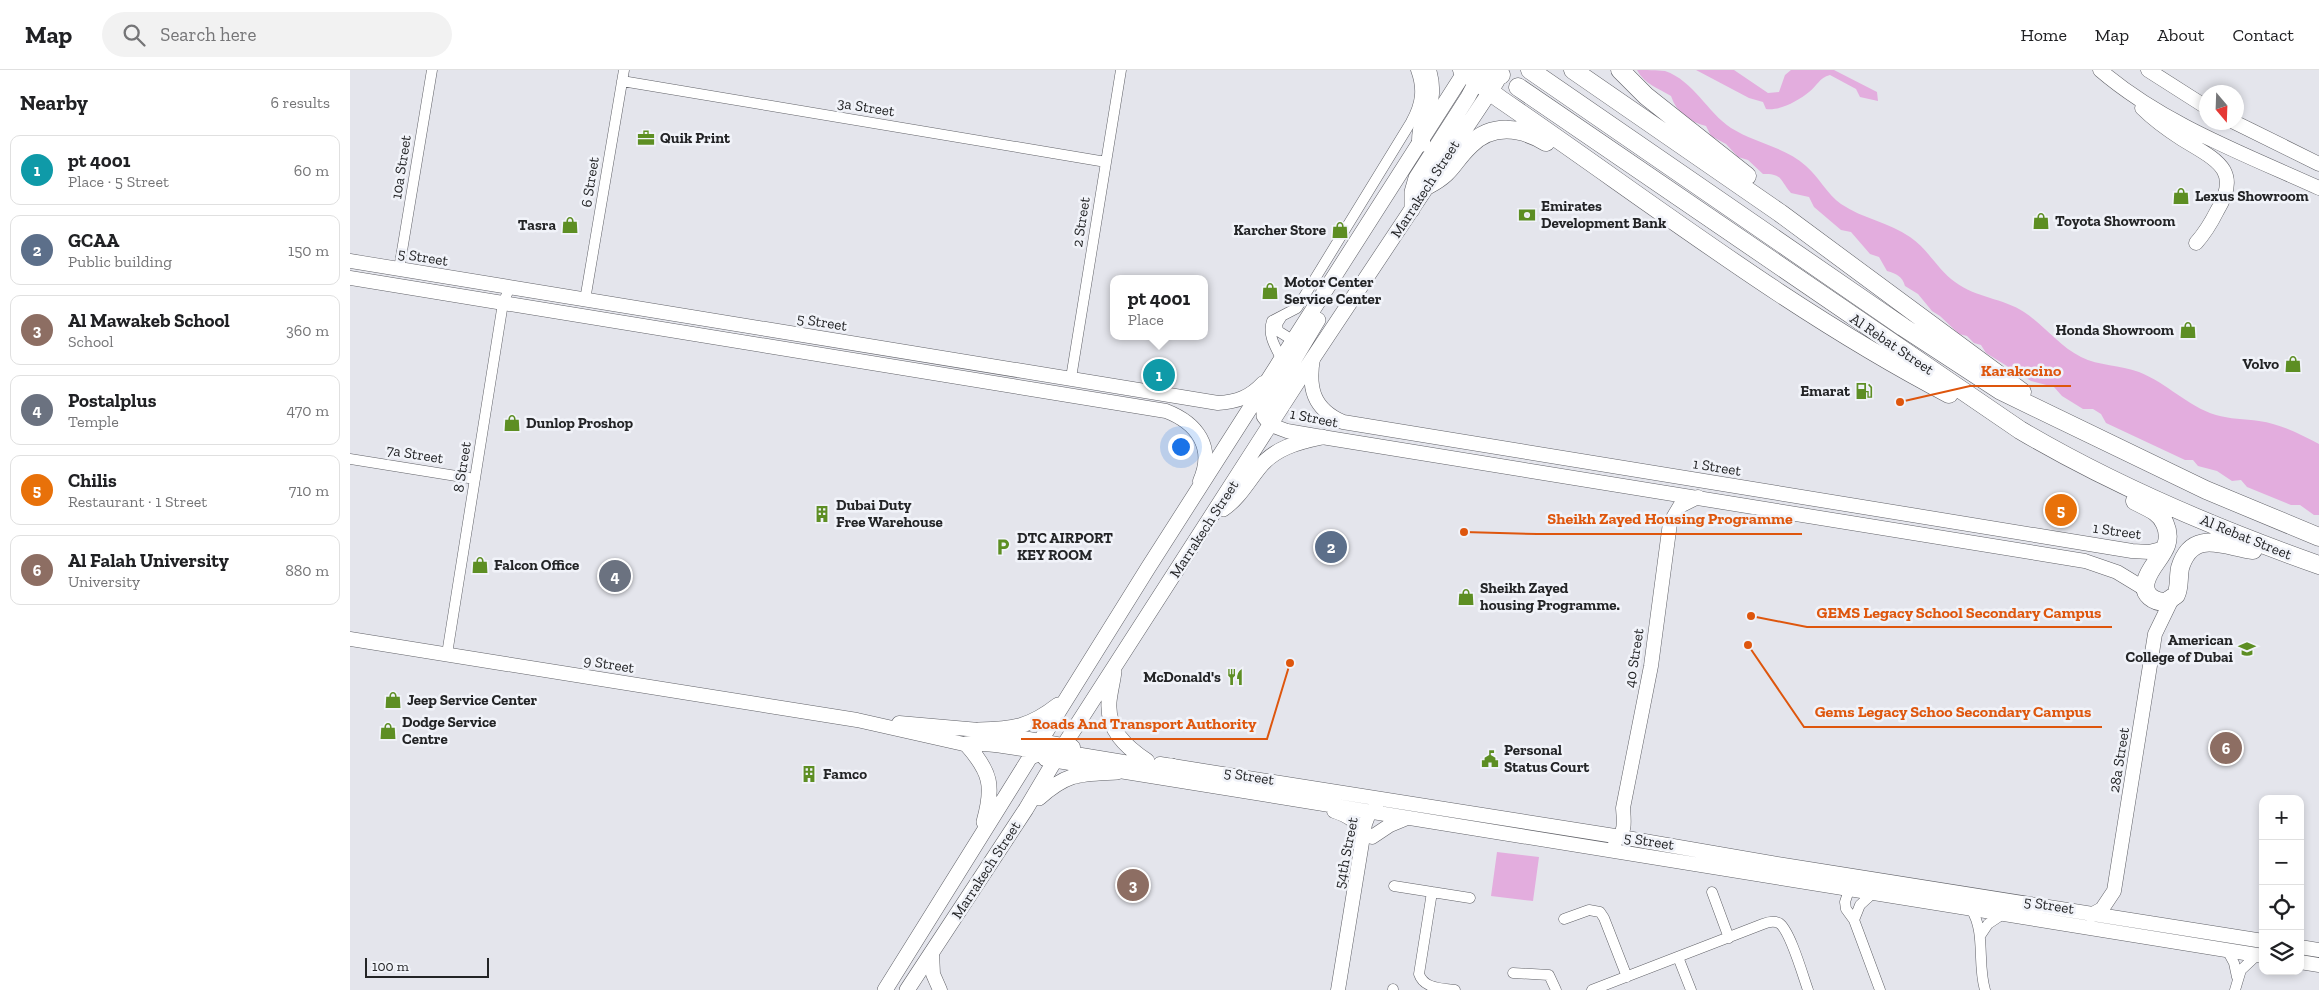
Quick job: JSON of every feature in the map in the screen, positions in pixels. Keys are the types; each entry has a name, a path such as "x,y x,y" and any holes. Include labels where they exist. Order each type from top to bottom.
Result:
{"highway":[{"path":"1421,143 1420,130 1431,98 1426,70"},
{"name":"Al Rebat Street","path":"1530,70 1941,353 2001,391 2206,490 2319,537"},
{"path":"1573,70 1780,213 2061,420"},
{"path":"1608,70 1646,96 1759,185 1775,203 1780,213"},
{"path":"1620,70 1646,96"},
{"path":"1482,75 1580,154 1674,222 1764,283 1935,387 1968,404 1989,410"},
{"name":"Al Rebat Street","path":"1518,87 1989,410 2051,449 2116,481 2272,548 2319,565"},
{"path":"1428,185 1445,176 1464,150 1476,140 1497,130 1522,130 1556,147 1580,154"},
{"path":"2116,481 2126,495 2161,516 2167,532 2165,548 2148,575 2147,592 2159,602 2172,599 2178,590 2184,559 2196,546 2218,541 2247,549 2263,550 2272,548"}],"main road":[{"name":"Marrakech Street","path":"907,990 1026,809 1068,698 1091,661 1421,143 1482,75"},
{"name":"Marrakech Street","path":"885,990 980,837 1114,667 1313,358 1428,185 1482,75"},
{"path":"1412,210 1413,187 1416,178 1482,75"},
{"path":"1271,425 1264,416 1264,410 1318,322 1327,288"},
{"path":"1214,513 1233,501 1259,467 1276,452 1295,443 1322,437"},
{"path":"994,858 1002,833 1086,685 1091,661"},
{"path":"1114,667 1109,701 1113,726 1122,742 1147,761"},
{"path":"979,730 1008,729 1029,724 1068,698"},
{"path":"966,744 982,743 1048,751 1157,768 1172,766"},
{"path":"966,744 985,769 990,788 990,799 980,837"},
{"path":"1026,809 1051,786 1063,779 1078,774 1117,772"}],"street":[{"name":"10a Street","path":"399,269 432,70"},
{"name":"6 Street","path":"585,300 624,70"},
{"name":"2 Street","path":"1071,378 1121,70"},
{"path":"1279,364 1270,329 1275,318 1297,308 1417,112 1421,92 1416,70"},
{"path":"2100,70 2131,94 2167,116 2208,138 2319,188"},
{"path":"2148,70 2199,103"},
{"name":"3a Street","path":"622,81 1106,162"},
{"path":"2131,94 2156,121 2216,159 2225,172 2227,179 2226,195 2207,229 2196,244"},
{"path":"2244,127 2319,164"},
{"name":"5 Street","path":"350,261 1227,403 1254,393 1279,364"},
{"path":"350,278 1166,411 1190,423 1198,433 1206,458 1205,471 1192,502"},
{"name":"8 Street","path":"447,654 503,303 510,287"},
{"path":"1282,315 1277,321 1278,331 1294,341"},
{"name":"1 Street","path":"1313,358 1310,382 1313,394 1326,412 1343,422 2140,552 2165,548"},
{"path":"1002,384 1007,377 1006,368"},
{"name":"1 Street","path":"1271,425 1322,437 1936,535 2085,561 2117,572 2147,592"},
{"name":"7a Street","path":"350,458 475,479"},
{"path":"1663,475 1668,480 1673,493 1670,523"},
{"name":"40 Street","path":"1621,837 1624,823 1623,808 1644,703 1670,523 1680,506 1698,497"},
{"path":"1936,535 1967,534 2033,545 2037,543 2039,536"},
{"name":"28a Street","path":"2147,592 2155,634"},
{"name":"28a Street","path":"2113,918 2116,903 2114,891 2155,634 2172,599"},
{"name":"9 Street","path":"350,639 863,721 966,744"},
{"name":"9 Street","path":"863,721 979,730 1048,751"},
{"name":"5 Street","path":"1048,751 1147,761 2091,915 2259,940"},
{"name":"5 Street","path":"1048,751 1117,772 2259,955"},
{"path":"1362,795 1371,812 1376,807 1388,806 1475,818 1498,818"},
{"path":"1326,804 1351,818 1368,837 1407,818"},
{"path":"1595,833 1606,830 1614,824 1623,808"},
{"name":"54th Street","path":"1344,990 1371,812"},
{"path":"1510,835 1526,833 1597,844 1614,842 1621,837"},
{"name":"54th Street","path":"1338,990 1368,837"},
{"path":"1880,990 1854,920 1846,909 1845,902 1849,890 1864,885 1929,893 1942,890"},
{"path":"1394,886 1470,898"},
{"name":"28a Street","path":"2091,915 2102,909 2114,891"},
{"path":"1432,892 1419,974 1421,979 1430,986 1455,990"},
{"path":"1712,892 1729,938"},
{"path":"1854,920 1860,905 1872,894"},
{"path":"1971,909 1978,923 1980,967 1984,990"},
{"path":"1564,919 1589,910 1600,912 1627,977"},
{"path":"2020,917 2035,913 2104,923 2113,918"},
{"path":"1980,936 1988,924 2002,914"},
{"path":"1592,990 1769,922 1780,924 1787,933 1808,990"},
{"path":"2304,948 2319,950"},
{"path":"2227,950 2234,963 2237,977 2236,990"},
{"path":"932,952 932,974 940,990"},
{"path":"2237,977 2245,964 2259,956"},
{"path":"1678,957 1691,990"},
{"path":"2304,963 2319,965"},
{"path":"1513,973 1528,976 1546,974 1551,978 1556,990"}],"shaded area":[{"path":"1637,70 1665,71 1675,76 1692,89 1731,128 1789,154 1811,170 1831,195 1841,204 1910,237 1955,282 1972,291 2016,307 2081,357 2139,372 2159,382 2196,406 2216,415 2275,424 2319,444 2319,515 2314,515 2300,505 2291,505 2247,487 2241,480 2232,481 2217,471 2198,466 2193,460 2185,460 2106,423 2101,414 2093,409 2083,409 2062,396 2054,387 2031,381 1986,353 1981,345 1974,343 1967,336 1959,334 1932,311 1918,294 1905,286 1901,278 1887,271 1879,257 1870,254 1851,232 1841,230 1814,207 1809,197 1791,193 1778,176 1763,174 1748,160 1738,157 1726,144 1711,136 1706,126 1684,116 1676,107 1671,96 1643,79"},
{"path":"1696,70 1734,70 1768,93 1779,92 1785,75 1791,70 1834,70 1877,92 1878,101 1860,97 1856,89 1830,75 1823,78 1800,99 1783,107 1766,109 1763,102 1749,98"},
{"path":"1497,852 1539,857 1533,901 1491,896"}],"place":[{"name":"Quik Print","path":"646,138"},
{"name":"Lexus Showroom","path":"2181,196"},
{"name":"Emirates Development Bank","path":"1527,215"},
{"name":"Toyota Showroom","path":"2041,221"},
{"name":"Tasra","path":"570,225"},
{"name":"Karcher Store","path":"1340,230"},
{"name":"Motor Center Service Center","path":"1270,291"},
{"name":"Honda Showroom","path":"2188,330"},
{"name":"Volvo","path":"2293,364"},
{"name":"pt 4001","path":"1159,375"},
{"name":"Emarat","path":"1864,391"},
{"name":"Karakccino","path":"1900,402"},
{"name":"Dunlop Proshop","path":"512,423"},
{"name":"Chilis","path":"2061,510"},
{"name":"Dubai Duty Free Warehouse","path":"822,514"},
{"name":"Sheikh Zayed Housing Programme","path":"1464,532"},
{"name":"DTC AIRPORT KEY ROOM","path":"1003,547"},
{"name":"GCAA","path":"1331,547"},
{"name":"Falcon Office","path":"480,565"},
{"name":"Postalplus","path":"615,576"},
{"name":"Sheikh Zayed housing Programme.","path":"1466,597"},
{"name":"GEMS Legacy School Secondary Campus","path":"1751,616"},
{"name":"Gems Legacy Schoo Secondary Campus","path":"1748,645"},
{"name":"American College of Dubai","path":"2247,649"},
{"name":"Roads And Transport Authority","path":"1290,663"},
{"name":"McDonald's","path":"1235,677"},
{"name":"Jeep Service Center","path":"393,700"},
{"name":"Dodge Service Centre","path":"388,731"},
{"name":"Al Falah University","path":"2226,748"},
{"name":"Personal Status Court","path":"1490,759"},
{"name":"Famco","path":"809,774"},
{"name":"Al Mawakeb School","path":"1133,885"}]}
